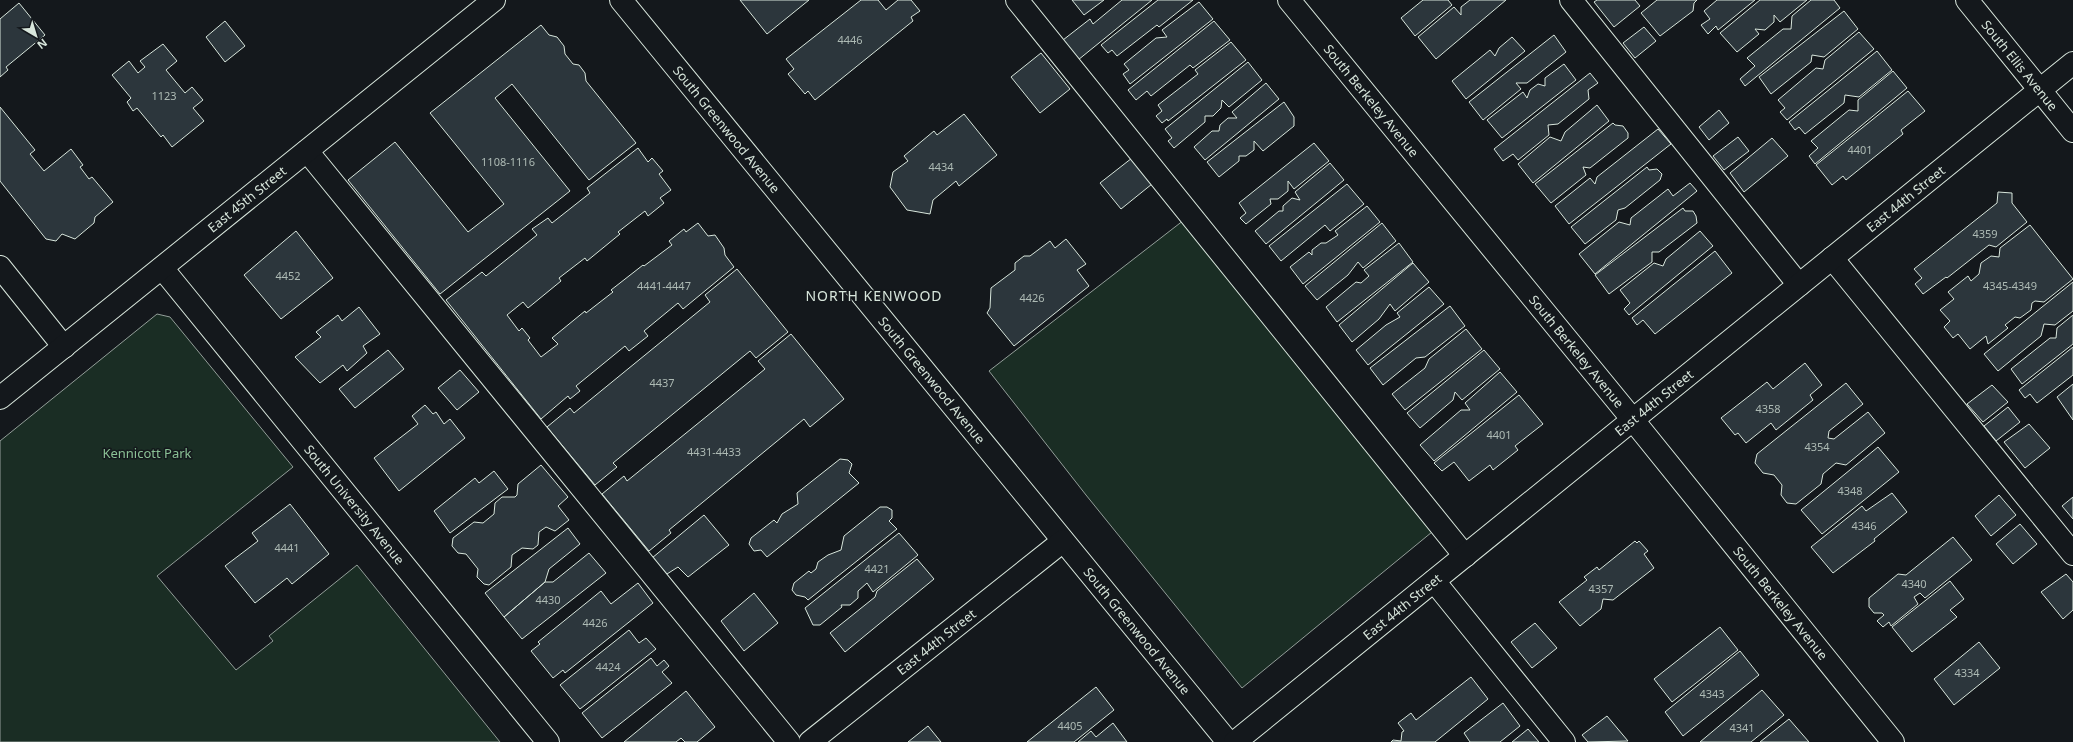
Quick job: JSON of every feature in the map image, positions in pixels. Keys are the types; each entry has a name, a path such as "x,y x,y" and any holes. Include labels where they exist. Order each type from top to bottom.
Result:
{"street":[{"name":"East 45th Street","path":"0,398 494,0"},
{"name":"South Greenwood Avenue","path":"621,0 1228,742"},
{"path":"1017,0 1465,556"},
{"name":"South Berkeley Avenue","path":"1289,0 1633,420 1893,742"},
{"path":"1571,0 1799,284"},
{"name":"South Ellis Avenue","path":"1967,0 2073,131"},
{"name":"East 44th Street","path":"1235,742 2073,63"},
{"path":"307,151 789,742"},
{"path":"1832,258 2073,554"},
{"path":"0,266 64,347"},
{"name":"South University Avenue","path":"162,268 548,742"},
{"name":"East 44th Street","path":"810,742 1063,541"},
{"path":"1434,581 1564,742"}],"green space":[{"path":"1184,220 1432,532 1242,688 1086,495 989,371"},
{"name":"Kennicott Park","path":"157,314 170,317 293,467 157,576 236,670 273,641 269,636 357,565 500,742 0,742 0,441"}],"building":[{"path":"740,0 809,0 767,34"},
{"path":"861,0 878,0 886,10 898,0 911,0 920,11 911,17 913,21 815,100 808,91 805,94 788,74 794,69 786,59"},
{"path":"1072,0 1104,0 1084,15"},
{"path":"1122,0 1152,0 1078,60 1063,40 1090,19 1093,24"},
{"path":"1158,0 1193,0 1159,27 1157,25 1117,56 1112,50 1108,53 1101,45"},
{"path":"1423,0 1448,0 1452,5 1415,36 1401,18"},
{"path":"1470,0 1506,0 1436,59 1418,37 1454,7 1461,15 1461,7"},
{"path":"1597,0 1635,0 1640,6 1614,27 1594,2"},
{"path":"1657,0 1697,0 1694,3 1693,11 1660,36 1641,13"},
{"path":"1717,0 1755,0 1718,30 1716,26 1708,34 1701,25 1710,19 1704,11"},
{"path":"1760,0 1807,0 1780,22 1774,15 1774,22 1765,30 1755,29 1759,34 1737,52 1720,33"},
{"path":"1811,0 1834,0 1840,8 1745,86 1740,79 1755,66 1747,58 1783,29 1791,29 1792,16"},
{"path":"1199,2 1213,19 1130,84 1123,74 1129,70 1124,64 1156,38 1167,37 1162,30"},
{"path":"19,3 45,35 6,67 8,70 0,77 0,19"},
{"path":"1844,11 1858,29 1824,57 1812,55 1811,62 1771,94 1759,77"},
{"path":"225,21 245,46 225,62 206,37"},
{"path":"1214,21 1230,40 1193,68 1190,65 1151,96 1147,91 1136,100 1128,90"},
{"path":"541,25 549,35 557,37 564,46 565,54 573,64 579,65 585,73 586,81 636,143 589,180 512,84 495,98 570,191 440,294 348,180 395,142 468,232 504,204 430,113"},
{"path":"1644,27 1656,41 1635,58 1623,43"},
{"path":"1859,32 1874,49 1787,120 1780,112 1785,108 1778,100 1816,68 1823,69 1825,60"},
{"path":"1554,35 1566,52 1527,83 1516,83 1521,89 1483,120 1469,102"},
{"path":"1512,37 1525,51 1466,99 1452,81 1490,50 1495,56 1499,48"},
{"path":"1231,42 1246,60 1168,121 1167,119 1162,123 1156,116 1162,111 1158,105 1198,74 1195,70"},
{"path":"163,44 177,61 166,70 185,93 192,87 203,100 193,108 204,121 172,147 163,135 161,137 137,108 133,111 127,102 131,98 112,75 129,61 138,73 145,67 140,61"},
{"path":"1877,51 1892,70 1859,97 1845,95 1844,103 1805,134 1799,127 1795,130 1789,122"},
{"path":"1041,53 1070,89 1040,113 1011,77"},
{"path":"1248,62 1262,80 1229,107 1222,100 1221,108 1213,116 1205,116 1205,122 1174,148 1168,141 1172,138 1165,129"},
{"path":"1564,64 1576,80 1502,138 1487,120 1523,92 1527,98 1530,90 1538,84 1545,86 1545,78"},
{"path":"1893,71 1907,88 1815,164 1809,156 1818,148 1811,141 1849,110 1858,111 1858,100"},
{"path":"1590,73 1598,83 1588,90 1589,99 1558,124 1548,125 1549,135 1518,160 1513,154 1503,161 1494,149"},
{"path":"1266,83 1279,99 1205,160 1194,147 1212,131 1219,131 1220,125 1228,118 1237,118 1232,112"},
{"path":"1908,91 1925,111 1901,130 1903,134 1846,180 1843,176 1832,185 1816,165"},
{"path":"1284,102 1294,117 1294,126 1263,151 1254,141 1254,150 1246,156 1239,156 1239,161 1219,177 1207,162"},
{"path":"1597,105 1609,121 1533,183 1518,164 1550,137 1561,141 1565,132"},
{"path":"0,107 35,150 30,154 44,171 71,149 83,165 80,167 89,179 92,177 113,202 95,217 94,223 75,239 62,234 56,241 46,239 0,181"},
{"path":"1719,110 1729,123 1709,140 1699,127"},
{"path":"964,114 997,155 959,186 956,181 933,200 930,214 907,210 890,187 893,172 908,161 904,156 934,131 937,135"},
{"path":"1613,123 1615,125 1623,126 1628,133 1628,138 1590,168 1583,167 1586,175 1551,203 1535,184"},
{"path":"1658,129 1671,144 1569,224 1555,206 1590,178 1595,184 1597,177"},
{"path":"1738,137 1749,151 1724,170 1713,156"},
{"path":"1772,138 1788,156 1744,192 1730,173"},
{"path":"1314,143 1329,161 1294,189 1288,181 1288,191 1278,199 1270,199 1271,204 1246,224 1240,218 1246,213 1239,203"},
{"path":"638,148 648,162 652,158 663,171 659,174 671,190 660,198 664,203 648,216 645,211 618,232 620,234 587,261 585,258 559,278 561,281 528,308 523,302 507,315 519,331 522,328 530,338 528,340 541,357 558,344 552,338 585,311 586,313 613,292 611,290 643,265 644,266 672,245 669,241 684,229 686,232 698,223 708,236 715,235 724,248 725,255 734,267 683,309 678,303 644,331 648,336 629,351 625,346 576,386 580,391 570,399 568,396 541,419 446,300 482,272 486,276 537,235 532,229 548,218 552,223 590,193 587,188"},
{"path":"1132,158 1152,184 1121,209 1100,183"},
{"path":"1330,163 1344,180 1266,244 1255,231 1279,211 1283,211 1283,206 1292,198 1300,200 1295,192"},
{"path":"1647,167 1649,170 1657,169 1662,174 1660,180 1625,208 1618,210 1616,220 1585,244 1571,227"},
{"path":"1690,183 1697,191 1595,274 1579,254 1619,222 1630,225 1631,218 1668,189 1673,196"},
{"path":"1347,184 1364,204 1330,231 1325,225 1281,261 1269,246"},
{"path":"1998,192 2012,193 2012,203 2027,222 1996,247 1989,245 1947,278 1946,277 1923,294 1915,284 1922,278 1914,269 1997,203"},
{"path":"1367,206 1380,222 1303,284 1290,267 1309,252 1312,255 1312,250 1321,243 1326,243 1338,235 1335,231"},
{"path":"1683,208 1685,211 1693,211 1696,216 1697,223 1659,252 1652,252 1652,262 1609,294 1595,275"},
{"path":"1382,223 1396,241 1363,268 1358,262 1348,275 1317,300 1305,286"},
{"path":"2030,225 2073,279 2044,302 2035,301 2032,303 2031,310 2020,318 2015,317 2005,325 2008,328 1988,344 1986,336 1970,349 1958,334 1953,338 1944,327 1950,321 1940,310 1954,299 1948,292 1968,276 1971,281 1979,274 1981,263 1991,256 1999,257 2000,248"},
{"path":"296,231 333,278 281,319 244,275"},
{"path":"1700,231 1713,246 1629,315 1624,309 1630,303 1620,290 1654,263 1663,266 1666,259"},
{"path":"1066,239 1086,264 1077,270 1089,286 1014,346 987,313 990,308 991,288 1015,270 1015,263 1024,256 1030,256 1050,241 1055,248"},
{"path":"1399,243 1413,262 1337,322 1326,307 1356,282 1361,283 1369,276 1364,270"},
{"path":"1715,251 1732,273 1655,334 1643,320 1637,325 1632,318"},
{"path":"1413,263 1429,282 1395,311 1390,304 1379,319 1352,342 1339,325"},
{"path":"737,269 788,332 756,358 750,351 613,463 617,467 595,485 547,427 570,408 574,413 710,302 705,295"},
{"path":"2073,282 2073,311 2055,325 2044,324 2041,336 1998,371 1984,354"},
{"path":"1429,287 1444,304 1368,365 1356,350 1386,325 1400,317 1397,313"},
{"path":"1450,306 1465,326 1425,357 1416,358 1383,385 1370,368"},
{"path":"359,307 380,334 363,346 367,353 347,371 343,365 320,383 295,357 321,337 316,332 338,315 342,321"},
{"path":"2073,315 2073,344 2022,384 2011,369 2050,338 2056,338 2057,328"},
{"path":"1466,329 1482,349 1405,410 1392,394 1425,368 1429,359"},
{"path":"791,334 844,399 810,427 804,419 669,530 671,533 649,551 602,494 624,476 627,481 765,369 758,361"},
{"path":"2073,347 2073,375 2037,403 2030,394 2025,398 2019,390"},
{"path":"388,350 404,369 355,408 339,389"},
{"path":"1484,350 1500,369 1462,400 1455,392 1453,400 1420,428 1407,413"},
{"path":"1805,363 1822,385 1810,395 1813,400 1776,430 1771,423 1746,443 1738,433 1735,435 1721,418 1767,382 1773,389"},
{"path":"460,370 479,392 457,410 438,388"},
{"path":"1500,372 1517,392 1434,461 1420,445 1461,410 1470,410 1465,403"},
{"path":"1846,383 1863,404 1829,431 1828,438 1834,439 1868,412 1885,433 1846,465 1836,463 1823,474 1821,484 1796,504 1787,503 1781,495 1782,485 1774,475 1763,473 1755,463 1757,454"},
{"path":"2073,384 2073,420 2057,397"},
{"path":"1992,385 2008,402 1983,422 1967,404"},
{"path":"1519,395 1543,424 1515,446 1518,450 1493,470 1490,465 1469,481 1454,462 1442,471 1434,463"},
{"path":"425,405 433,414 436,412 444,424 450,419 465,438 399,491 374,458 418,424 412,416"},
{"path":"2008,407 2020,422 1996,441 1984,426"},
{"path":"2029,424 2050,448 2025,468 2004,442"},
{"path":"1878,447 1899,472 1822,534 1801,510"},
{"path":"840,459 848,460 852,464 849,473 859,483 767,557 761,550 754,551 749,544 751,538 774,520 777,523 782,514 798,504 797,493"},
{"path":"541,465 568,497 558,506 569,520 555,531 546,527 539,532 538,545 533,549 522,548 512,555 511,567 489,585 484,584 477,577 478,569 466,554 458,553 452,546 453,538 474,522 483,523 494,514 495,503 502,497 515,497 517,495 518,484"},
{"path":"494,471 508,489 450,533 434,511 475,478 479,483"},
{"path":"1892,493 1907,512 1874,539 1875,541 1833,573 1811,547 1862,506 1866,511"},
{"path":"1999,495 2016,515 1991,536 1975,516"},
{"path":"2073,497 2073,519 2062,506"},
{"path":"290,504 329,554 292,584 287,578 255,603 225,566 258,541 252,533"},
{"path":"880,507 887,507 892,510 892,518 889,521 897,529 808,600 805,597 796,595 792,590 794,583 809,571 811,573 816,569 818,562 828,555 841,550 844,536"},
{"path":"704,515 729,545 688,577 678,567 667,574 652,558"},
{"path":"2020,524 2037,544 2013,564 1996,544"},
{"path":"568,528 580,544 549,569 545,582 504,617 485,593"},
{"path":"899,533 918,555 873,592 867,583 858,591 858,598 850,605 841,605 842,607 820,625 813,625 805,608"},
{"path":"1953,537 1972,560 1925,598 1920,593 1914,597 1918,604 1891,626 1889,622 1883,627 1877,621 1884,615 1882,613 1874,613 1869,607 1869,598 1898,574 1906,575"},
{"path":"1635,541 1637,543 1639,541 1648,551 1644,554 1654,568 1613,600 1603,599 1601,609 1580,626 1559,602 1587,580 1584,577 1597,567 1599,570"},
{"path":"589,553 606,573 522,639 504,617 545,582 553,582"},
{"path":"917,559 934,579 845,652 830,633 875,597 877,591"},
{"path":"2066,574 2073,582 2073,610 2063,619 2041,592"},
{"path":"1950,581 1964,599 1950,610 1957,617 1912,652 1892,627"},
{"path":"638,583 653,603 565,673 563,670 553,678 531,651 540,644 538,642 601,591 611,604"},
{"path":"754,593 778,623 744,651 721,621"},
{"path":"1535,623 1557,648 1532,668 1511,642"},
{"path":"1720,627 1738,650 1672,702 1654,679"},
{"path":"629,630 639,643 646,638 656,649 580,709 560,685"},
{"path":"1979,642 2000,668 1954,705 1934,679"},
{"path":"1740,651 1759,675 1683,736 1665,712"},
{"path":"651,658 657,666 664,660 669,666 662,672 672,683 602,738 582,713"},
{"path":"1471,677 1488,699 1435,742 1391,742 1393,740 1401,741 1402,732 1404,731 1398,723 1411,713 1416,720"},
{"path":"1096,687 1114,710 1074,742 1027,742"},
{"path":"1762,690 1784,715 1751,742 1700,742"},
{"path":"686,691 715,727 697,742 685,742 681,738 676,742 624,742"},
{"path":"1503,703 1520,726 1500,742 1470,742 1464,733"},
{"path":"1607,716 1628,741 1588,742 1582,735"},
{"path":"1789,719 1809,742 1760,742"},
{"path":"1113,723 1127,742 1078,742 1091,731 1096,737"},
{"path":"928,726 941,742 908,742"},
{"path":"1528,729 1539,742 1512,742"}],"district":[{"name":"NORTH KENWOOD","path":"874,296"}]}
